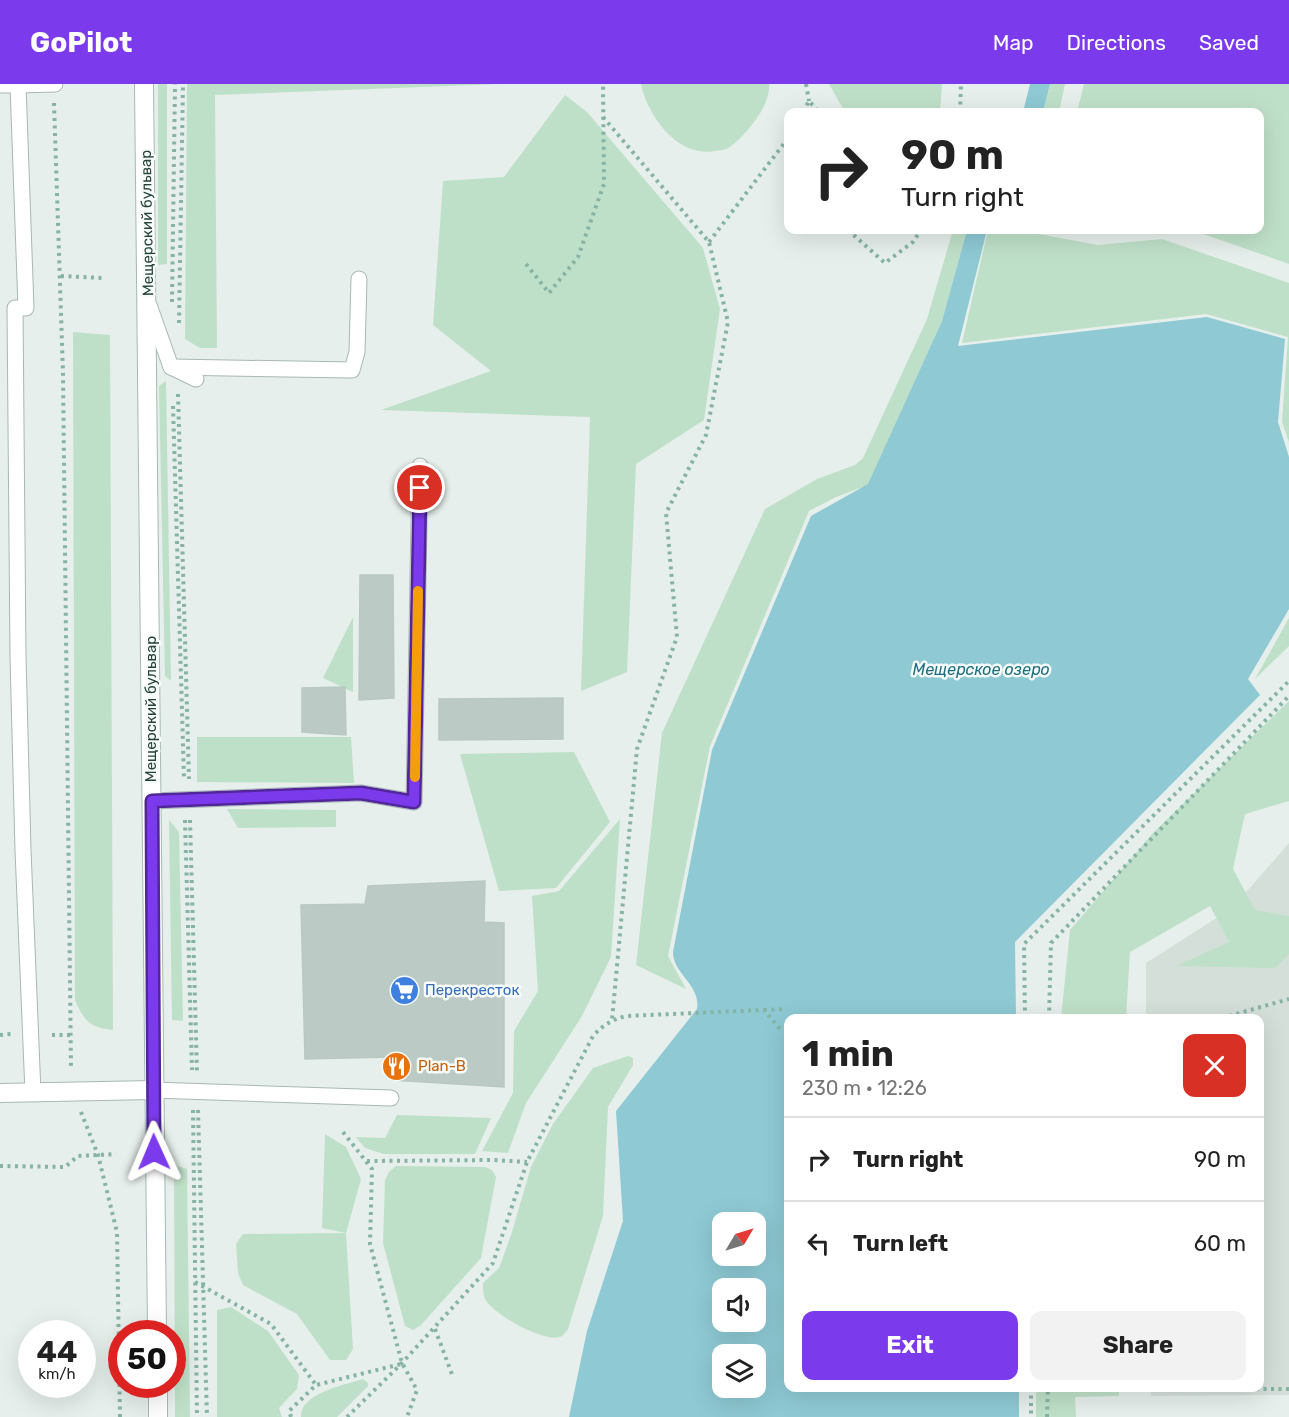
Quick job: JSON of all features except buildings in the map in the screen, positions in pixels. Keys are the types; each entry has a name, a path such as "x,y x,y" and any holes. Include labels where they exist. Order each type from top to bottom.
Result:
{"main road":[{"name":"Мещерский бульвар","path":"144,84 157,1320"},
{"path":"0,1093 153,1090"},
{"path":"158,1398 158,1417"}],"lane":[{"path":"0,85 54,84"},
{"path":"18,85 26,308 15,308 18,656 22,850 33,1092"},
{"path":"176,368 352,370 357,352 359,279"},
{"path":"148,301 176,368 196,379"},
{"path":"152,801 361,793 414,802 420,466"},
{"path":"153,1090 391,1098"}],"path":[{"path":"54,84 61,276 70,1035 73,1092 98,1155 117,1232 120,1417"},
{"path":"172,313 175,84"},
{"path":"183,84 176,368 195,1092 207,1417"},
{"path":"526,264 549,292 578,257 604,184 603,84"},
{"path":"806,84 809,101 815,108"},
{"path":"960,108 961,84"},
{"path":"805,108 809,101"},
{"path":"603,117 710,242 728,322 706,435 666,513 677,637 637,748 612,1020"},
{"path":"710,242 784,144"},
{"path":"852,234 885,263 914,242 919,234"},
{"path":"61,276 104,278"},
{"path":"176,368 187,799"},
{"path":"1025,1014 1024,945 1289,681"},
{"path":"1048,1014 1051,942 1289,696"},
{"path":"1236,1014 1289,999"},
{"path":"347,1417 435,1329 493,1263 528,1162 593,1036 602,1027 612,1020 626,1016 786,1009"},
{"path":"764,1010 780,1029 784,1029"},
{"path":"195,1092 197,1417"},
{"path":"343,1132 372,1169 370,1244 402,1363 417,1390 407,1417"},
{"path":"0,1166 65,1167 78,1156 116,1154"},
{"path":"367,1161 528,1162"},
{"path":"195,1282 271,1324 316,1384"},
{"path":"435,1329 453,1377"},
{"path":"291,1417 289,1411 316,1384 402,1363"},
{"path":"1264,1389 1289,1389"},
{"path":"1030,1392 1031,1417"},
{"path":"1047,1417 1048,1392"}],"shaded area":[{"path":"1289,843 1289,1395 1151,1396 1151,1392 1264,1392 1264,1014 1146,1014 1146,963 1232,908"}],"green space":[{"path":"158,84 167,84 167,264 158,265"},
{"path":"187,84 499,84 215,95 217,348 200,348 185,339"},
{"path":"641,84 769,84 769,89 760,113 739,140 725,149 701,151 677,142 658,122 650,109"},
{"path":"829,84 942,84 940,108 843,108"},
{"path":"1050,84 1065,84 1060,108 1044,108"},
{"path":"1084,84 1289,84 1289,264 1203,234 1264,234 1264,108 1078,108"},
{"path":"565,95 587,112 703,248 720,309 704,420 636,464 627,672 581,691 590,417 381,410 491,371 433,325 443,181 504,177"},
{"path":"952,234 966,234 942,321 868,485 836,497 809,511 710,746 668,956 686,989 636,965 662,733 765,509 817,479 855,465 863,458 927,319"},
{"path":"987,234 1039,234 1098,245 1162,239 1289,283 1289,442 1282,422 1288,337 1206,314 962,343"},
{"path":"73,332 110,335 113,1030 89,1022 75,1000"},
{"path":"166,381 171,681 165,676 159,386"},
{"path":"353,617 353,692 323,678"},
{"path":"1289,618 1289,646 1255,679"},
{"path":"1289,701 1289,801 1245,814 1233,869 1255,910 1289,916 1289,954 1275,968 1176,966 1229,942 1210,906 1130,952 1126,1014 1061,1014 1070,930 1154,832"},
{"path":"197,737 351,737 354,783 197,782"},
{"path":"574,752 610,822 556,888 499,891 460,754"},
{"path":"227,809 336,810 336,827 238,828"},
{"path":"620,819 611,957 582,1016 526,1103 508,1153 482,1151 513,1093 514,1031 538,991 532,896 559,891"},
{"path":"169,820 179,832 183,1021 172,1020"},
{"path":"628,1056 633,1058 633,1065 608,1107 603,1216 568,1330 562,1336 555,1338 534,1333 510,1321 492,1308 485,1297 483,1283 499,1268 531,1167 553,1124 593,1068"},
{"path":"397,1115 491,1118 475,1154 384,1154 365,1148 356,1137 385,1138"},
{"path":"325,1134 346,1147 361,1179 346,1233 322,1228"},
{"path":"174,1165 187,1169 190,1417 175,1417 175,1398 186,1398 186,1320 175,1320"},
{"path":"396,1166 485,1167 492,1170 496,1177 481,1258 420,1326 413,1330 405,1326 383,1243 385,1180"},
{"path":"346,1233 353,1349 346,1360 330,1360 297,1314 243,1285 238,1273 236,1244 243,1234"},
{"path":"231,1307 268,1331 299,1375 297,1389 279,1408 282,1417 217,1417 217,1310"},
{"path":"363,1379 368,1386 337,1417 301,1417 303,1409 315,1396 335,1387"},
{"path":"1036,1392 1119,1392 1119,1396 1075,1397 1076,1417 1036,1417"}],"water":[{"path":"1030,84 1050,84 1044,108 1024,108"},
{"name":"Мещерское озеро","path":"966,234 986,234 958,346 1207,317 1285,339 1278,422 1289,457 1289,609 1248,679 1260,695 1015,942 1016,1014 784,1014 784,1392 1019,1392 1019,1417 569,1417 587,1331 623,1221 616,1111 697,1009 695,993 677,967 673,952 712,750 811,516 868,484 942,321"}],"slow traffic":[{"path":"415,777 418,591"}],"place":[{"name":"Перекресток","path":"404,990"},
{"name":"Plan-B","path":"397,1066"}],"route":[{"path":"154,1152 152,801 361,793 414,802 420,488"}]}
